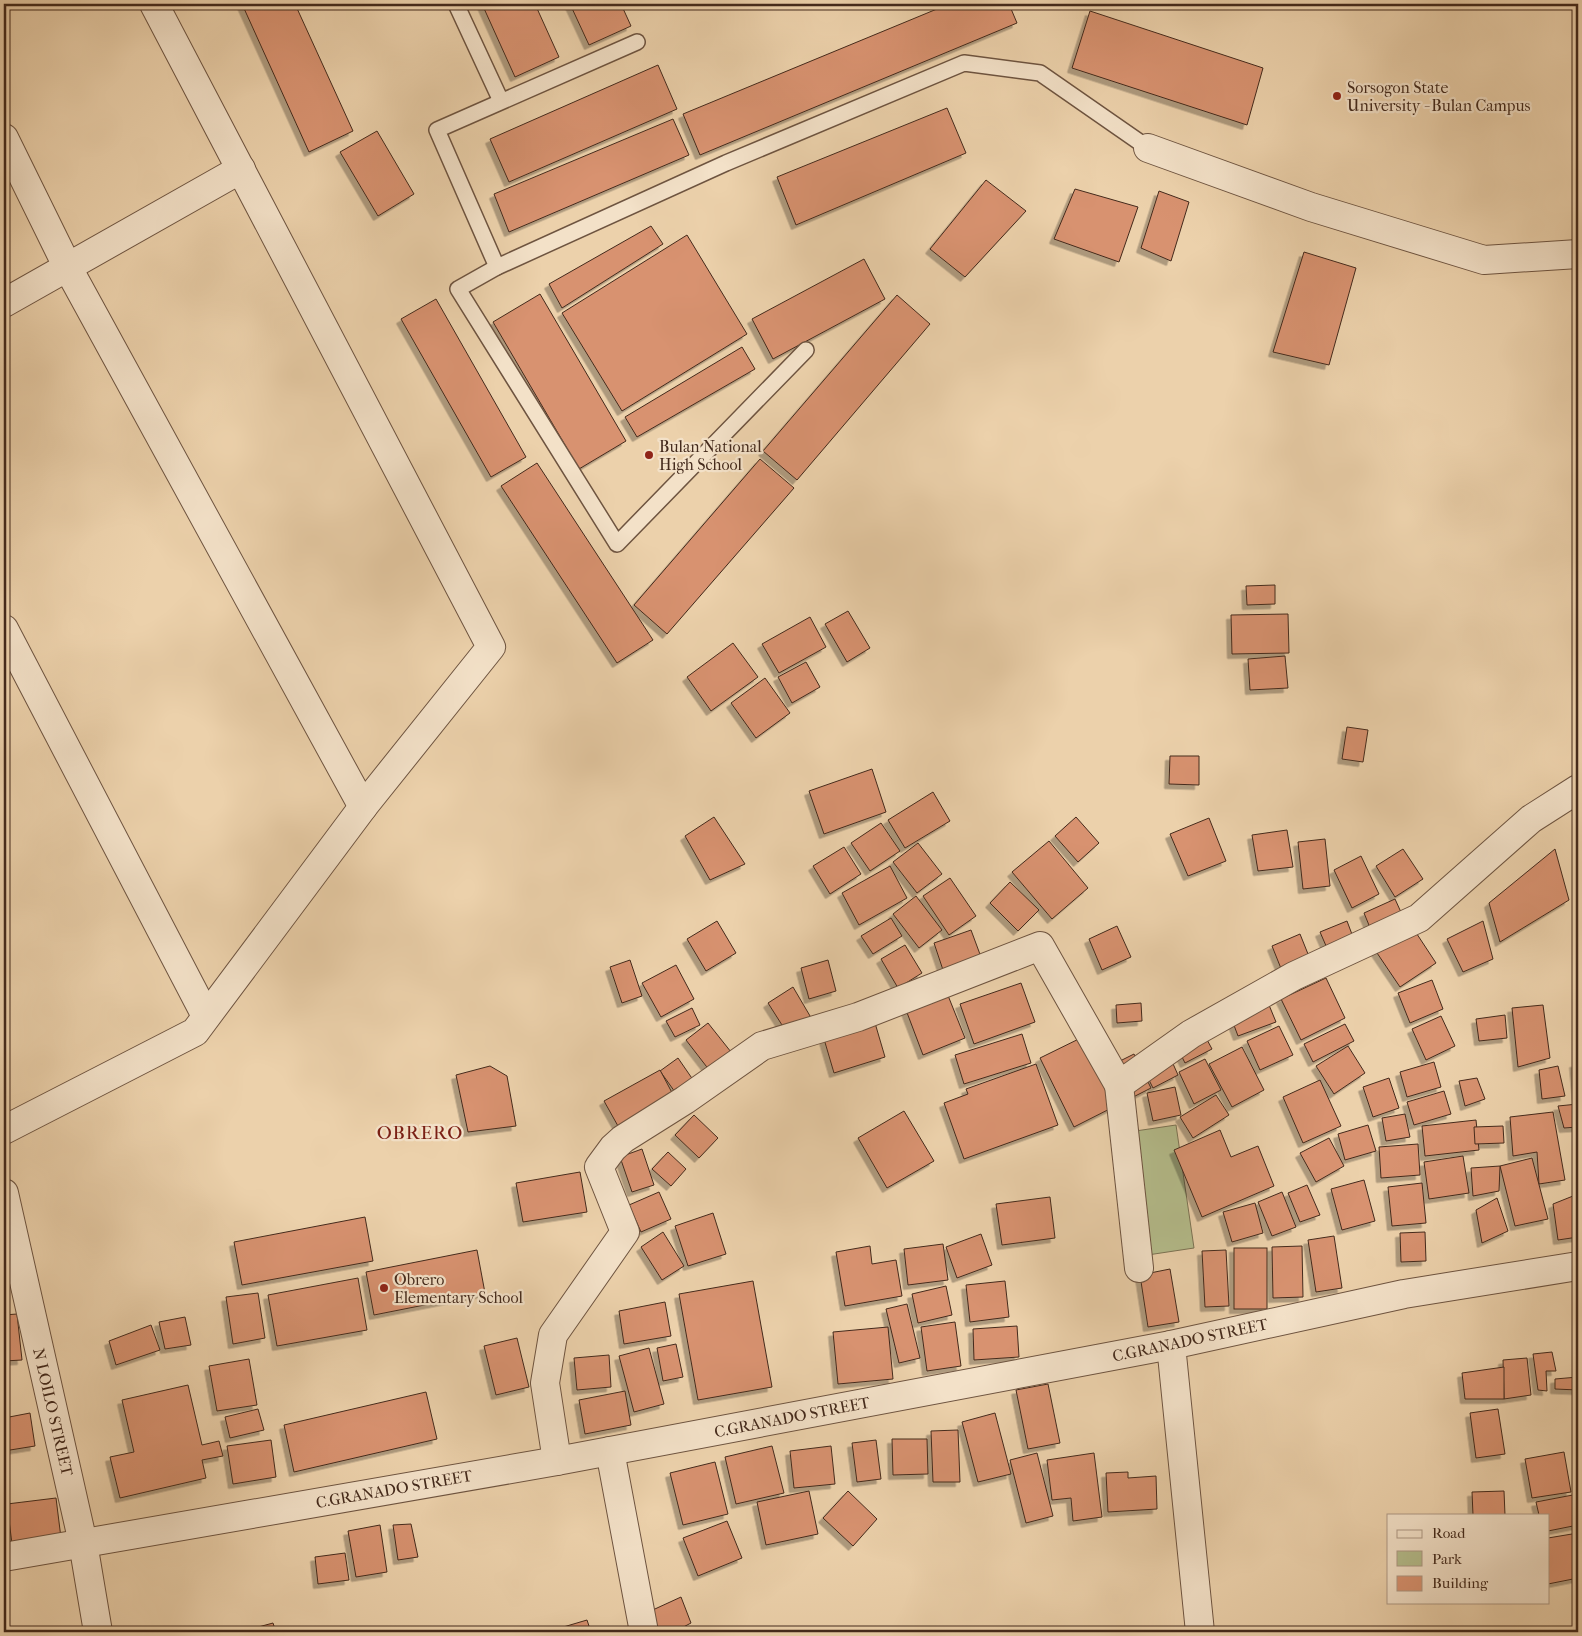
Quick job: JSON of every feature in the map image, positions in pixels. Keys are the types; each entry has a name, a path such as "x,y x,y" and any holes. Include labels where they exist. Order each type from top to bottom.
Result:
{"street":[{"path":"4,1130 195,1032 363,807 491,647 154,4"},
{"path":"4,138 68,268 363,807"},
{"path":"1148,148 1311,207 1484,260 1578,254"},
{"path":"4,304 241,170"},
{"path":"4,629 206,1016"},
{"path":"1119,1085 1191,1034 1294,976 1419,918 1531,819 1578,789"},
{"path":"557,1461 545,1383 553,1334 625,1232 599,1167 613,1148 623,1139 685,1100 762,1046 858,1017 1040,946 1119,1085 1139,1268"},
{"name":"N LOILO STREET","path":"4,1193 83,1543 98,1632"},
{"name":"C.GRANADO STREET","path":"4,1557 557,1461 1171,1345 1404,1294 1578,1266"},
{"path":"1171,1345 1200,1632"},
{"path":"610,1451 644,1632"}],"lane":[{"path":"456,4 501,101"},
{"path":"496,267 437,130 637,42"},
{"path":"806,350 616,544 458,289 496,267 726,164 964,63 1040,73 1148,148"}],"green space":[{"path":"1176,1125 1194,1248 1141,1256 1122,1133"}],"building":[{"path":"242,4 295,4 353,131 309,152"},
{"path":"482,4 535,4 559,57 515,77"},
{"path":"570,4 621,4 631,26 589,45"},
{"path":"949,4 1009,4 1017,23 700,155 683,114"},
{"path":"1090,11 1263,68 1247,125 1072,68"},
{"path":"658,65 677,109 509,182 490,139"},
{"path":"947,108 966,153 796,225 777,177"},
{"path":"673,119 689,155 509,232 494,194"},
{"path":"377,131 414,194 378,216 340,152"},
{"path":"986,180 1026,211 965,277 930,249"},
{"path":"1075,189 1138,207 1119,262 1054,239"},
{"path":"1159,191 1189,202 1171,261 1141,248"},
{"path":"651,226 663,244 562,308 549,284"},
{"path":"687,235 747,334 622,411 562,313"},
{"path":"1304,252 1356,268 1329,365 1273,352"},
{"path":"864,259 885,299 773,359 752,319"},
{"path":"540,294 626,441 579,469 493,322"},
{"path":"897,295 930,324 797,480 763,451"},
{"path":"436,299 526,457 491,477 401,319"},
{"path":"742,347 755,369 637,437 625,417"},
{"path":"760,459 794,488 667,634 634,605"},
{"path":"537,463 653,640 617,663 501,486"},
{"path":"1275,585 1275,604 1247,605 1246,586"},
{"path":"848,611 870,648 847,662 825,624"},
{"path":"1288,614 1289,653 1232,654 1231,615"},
{"path":"810,617 826,647 779,673 762,644"},
{"path":"733,643 758,677 711,711 687,677"},
{"path":"1285,656 1288,688 1250,690 1248,659"},
{"path":"806,662 820,687 792,703 778,677"},
{"path":"765,678 790,713 756,738 731,703"},
{"path":"1347,727 1368,730 1363,762 1342,759"},
{"path":"1170,756 1199,756 1199,785 1169,784"},
{"path":"872,769 886,812 824,834 809,791"},
{"path":"933,792 950,821 905,848 888,820"},
{"path":"714,817 745,864 710,880 685,836"},
{"path":"1076,817 1099,843 1078,862 1055,836"},
{"path":"1209,818 1226,861 1188,876 1170,834"},
{"path":"881,823 900,851 870,871 851,843"},
{"path":"1287,830 1293,867 1258,871 1252,835"},
{"path":"1325,839 1330,886 1303,889 1298,842"},
{"path":"1049,841 1088,888 1052,919 1012,872"},
{"path":"918,843 942,874 917,893 893,862"},
{"path":"844,847 861,874 830,894 813,866"},
{"path":"1403,849 1423,879 1395,897 1376,866"},
{"path":"1555,849 1569,900 1500,942 1489,903"},
{"path":"1361,856 1379,894 1352,908 1334,870"},
{"path":"890,866 907,898 859,925 842,893"},
{"path":"950,878 976,916 949,935 923,896"},
{"path":"1010,882 1039,910 1018,931 990,903"},
{"path":"916,896 942,930 919,948 893,914"},
{"path":"1395,899 1405,921 1373,935 1364,913"},
{"path":"891,918 902,936 873,954 861,936"},
{"path":"717,921 736,953 706,971 687,939"},
{"path":"1347,921 1356,945 1330,955 1320,932"},
{"path":"1483,921 1493,959 1463,972 1447,939"},
{"path":"1411,925 1436,963 1400,987 1375,950"},
{"path":"1117,926 1131,957 1102,970 1089,939"},
{"path":"971,930 981,957 943,970 934,943"},
{"path":"1300,934 1312,964 1284,976 1272,946"},
{"path":"905,945 922,973 898,988 881,959"},
{"path":"630,960 642,996 622,1003 610,967"},
{"path":"828,960 836,991 809,999 801,968"},
{"path":"676,965 694,999 661,1017 642,983"},
{"path":"1326,978 1345,1018 1301,1040 1281,999"},
{"path":"1432,980 1443,1009 1410,1023 1398,993"},
{"path":"1021,983 1035,1022 974,1044 960,1004"},
{"path":"793,987 813,1021 789,1036 768,1003"},
{"path":"947,993 965,1038 923,1055 906,1010"},
{"path":"1141,1003 1142,1021 1117,1023 1116,1005"},
{"path":"1269,1005 1276,1022 1238,1036 1232,1020"},
{"path":"1543,1005 1550,1058 1518,1067 1512,1008"},
{"path":"692,1008 700,1025 675,1037 666,1021"},
{"path":"1505,1015 1507,1038 1479,1041 1476,1019"},
{"path":"1441,1016 1455,1046 1426,1060 1412,1029"},
{"path":"1197,1021 1212,1049 1185,1063 1171,1035"},
{"path":"708,1023 735,1057 713,1075 686,1040"},
{"path":"875,1023 885,1057 834,1073 824,1039"},
{"path":"1345,1024 1354,1041 1313,1062 1304,1044"},
{"path":"1279,1026 1293,1055 1260,1070 1247,1041"},
{"path":"1093,1032 1110,1066 1134,1054 1151,1088 1074,1127 1040,1058"},
{"path":"1022,1034 1031,1063 964,1084 955,1055"},
{"path":"1348,1046 1365,1073 1334,1094 1316,1066"},
{"path":"1242,1047 1264,1090 1232,1107 1209,1064"},
{"path":"1170,1057 1178,1075 1153,1088 1144,1070"},
{"path":"678,1058 698,1087 680,1099 660,1071"},
{"path":"1205,1059 1221,1090 1194,1104 1179,1072"},
{"path":"1434,1062 1441,1087 1407,1097 1400,1072"},
{"path":"1574,1063 1578,1063 1578,1096 1577,1096"},
{"path":"1036,1064 1058,1125 964,1159 944,1103 968,1094 966,1089"},
{"path":"490,1066 507,1076 516,1126 468,1132 456,1075"},
{"path":"1558,1066 1565,1096 1542,1099 1539,1070"},
{"path":"660,1070 678,1104 623,1135 604,1101"},
{"path":"1389,1078 1399,1108 1373,1117 1363,1087"},
{"path":"1477,1078 1485,1099 1465,1106 1459,1081"},
{"path":"1320,1080 1341,1126 1303,1143 1283,1097"},
{"path":"1175,1087 1181,1115 1153,1121 1147,1093"},
{"path":"1444,1091 1451,1114 1414,1125 1407,1102"},
{"path":"1216,1095 1229,1115 1193,1138 1180,1117"},
{"path":"1578,1104 1578,1127 1564,1128 1558,1106"},
{"path":"904,1111 934,1161 887,1188 858,1138"},
{"path":"1553,1112 1565,1180 1539,1184 1537,1152 1513,1156 1510,1117"},
{"path":"1405,1114 1410,1137 1386,1141 1382,1118"},
{"path":"694,1115 718,1138 699,1158 675,1135"},
{"path":"1476,1120 1479,1150 1425,1156 1422,1126"},
{"path":"1368,1125 1376,1151 1345,1160 1338,1134"},
{"path":"1503,1126 1504,1143 1475,1144 1474,1127"},
{"path":"1220,1130 1231,1157 1258,1146 1274,1186 1202,1217 1174,1150"},
{"path":"1329,1138 1344,1166 1316,1182 1300,1153"},
{"path":"1418,1144 1420,1175 1381,1178 1379,1147"},
{"path":"642,1149 654,1185 632,1192 620,1157"},
{"path":"668,1152 686,1169 671,1186 652,1169"},
{"path":"1463,1156 1469,1193 1429,1199 1424,1162"},
{"path":"1532,1158 1548,1219 1515,1226 1500,1166"},
{"path":"1500,1166 1499,1191 1473,1196 1471,1168"},
{"path":"580,1172 587,1212 523,1222 516,1183"},
{"path":"1364,1180 1375,1221 1342,1230 1331,1189"},
{"path":"1422,1183 1426,1223 1392,1226 1388,1187"},
{"path":"1307,1185 1320,1215 1300,1222 1288,1193"},
{"path":"659,1192 671,1219 641,1232 629,1205"},
{"path":"1282,1192 1296,1227 1272,1236 1258,1202"},
{"path":"1573,1196 1578,1214 1578,1237 1558,1240 1553,1204"},
{"path":"1050,1197 1055,1238 1002,1245 996,1204"},
{"path":"1497,1198 1508,1231 1482,1243 1476,1210"},
{"path":"1255,1203 1263,1233 1232,1242 1223,1212"},
{"path":"713,1213 726,1254 688,1266 675,1226"},
{"path":"365,1217 373,1261 242,1285 234,1242"},
{"path":"663,1232 684,1266 662,1280 641,1247"},
{"path":"1425,1232 1426,1261 1401,1262 1400,1233"},
{"path":"981,1234 992,1265 957,1278 946,1247"},
{"path":"1334,1236 1342,1288 1316,1292 1308,1240"},
{"path":"943,1244 948,1280 908,1285 904,1249"},
{"path":"870,1246 872,1264 896,1260 902,1296 845,1306 836,1252"},
{"path":"1302,1246 1303,1297 1273,1298 1272,1247"},
{"path":"1234,1248 1267,1248 1267,1309 1234,1309"},
{"path":"477,1250 485,1293 374,1315 366,1272"},
{"path":"1226,1250 1229,1306 1205,1307 1202,1251"},
{"path":"1170,1269 1179,1322 1148,1327 1140,1275"},
{"path":"358,1278 367,1330 277,1346 268,1295"},
{"path":"753,1281 772,1387 698,1400 679,1294"},
{"path":"1005,1281 1009,1317 970,1322 966,1285"},
{"path":"946,1286 952,1315 918,1323 912,1294"},
{"path":"258,1293 265,1338 233,1344 226,1297"},
{"path":"665,1302 671,1336 624,1344 619,1311"},
{"path":"907,1304 920,1358 899,1363 886,1309"},
{"path":"17,1314 22,1360 4,1361 4,1315"},
{"path":"185,1317 191,1345 165,1349 159,1322"},
{"path":"955,1322 961,1366 927,1371 921,1327"},
{"path":"151,1325 160,1350 116,1365 109,1341"},
{"path":"1017,1326 1019,1357 974,1360 973,1329"},
{"path":"888,1327 893,1379 838,1384 833,1332"},
{"path":"517,1338 529,1387 496,1395 484,1346"},
{"path":"676,1344 683,1377 663,1381 657,1348"},
{"path":"649,1348 664,1404 634,1412 619,1356"},
{"path":"1552,1352 1556,1371 1546,1371 1547,1391 1538,1390 1533,1354"},
{"path":"609,1355 611,1387 577,1390 574,1358"},
{"path":"1527,1358 1531,1395 1504,1399 1503,1360"},
{"path":"249,1359 257,1405 217,1411 209,1366"},
{"path":"1504,1367 1504,1399 1465,1399 1462,1373"},
{"path":"4,1371 8,1413 4,1413"},
{"path":"1578,1377 1578,1390 1555,1389 1555,1379"},
{"path":"1048,1384 1060,1443 1028,1449 1016,1390"},
{"path":"188,1385 202,1445 219,1441 223,1456 202,1460 206,1478 120,1498 110,1457 134,1452 122,1400"},
{"path":"625,1391 631,1425 585,1434 579,1400"},
{"path":"426,1392 437,1439 294,1472 284,1425"},
{"path":"258,1409 264,1430 230,1438 225,1417"},
{"path":"1498,1409 1505,1454 1476,1458 1470,1413"},
{"path":"30,1413 35,1446 4,1451 4,1418"},
{"path":"995,1413 1011,1474 978,1482 962,1422"},
{"path":"958,1430 960,1482 933,1482 931,1431"},
{"path":"892,1439 927,1439 928,1474 893,1475"},
{"path":"271,1440 276,1477 233,1484 227,1446"},
{"path":"876,1440 881,1479 857,1482 852,1443"},
{"path":"772,1446 784,1493 736,1504 725,1457"},
{"path":"831,1446 835,1484 794,1488 790,1451"},
{"path":"1564,1452 1571,1492 1532,1498 1525,1459"},
{"path":"1037,1453 1053,1516 1026,1523 1010,1460"},
{"path":"1094,1453 1102,1517 1073,1521 1071,1498 1052,1500 1047,1460"},
{"path":"715,1462 728,1514 683,1525 670,1473"},
{"path":"1128,1472 1128,1478 1156,1476 1157,1509 1108,1512 1106,1473"},
{"path":"809,1491 818,1534 766,1545 757,1502"},
{"path":"848,1491 877,1519 853,1546 823,1518"},
{"path":"1504,1491 1505,1514 1473,1514 1472,1492"},
{"path":"1578,1494 1578,1525 1550,1531 1550,1514 1539,1514 1536,1502"},
{"path":"56,1498 61,1538 12,1544 7,1504"},
{"path":"727,1521 742,1558 698,1576 683,1538"},
{"path":"411,1524 418,1557 398,1560 393,1525"},
{"path":"380,1525 387,1572 356,1577 348,1531"},
{"path":"1578,1533 1578,1578 1550,1584 1550,1538"},
{"path":"345,1553 349,1580 318,1584 315,1557"},
{"path":"681,1597 691,1623 674,1632 652,1632 644,1614"},
{"path":"587,1620 591,1632 561,1632 560,1628"},
{"path":"273,1623 276,1632 252,1632 251,1629"}],"place":[{"name":"Sorsogon State University - Bulan Campus","path":"1337,96"},
{"name":"Bulan National High School","path":"649,455"},
{"name":"Obrero Elementary School","path":"384,1288"}],"district":[{"name":"OBRERO","path":"420,1133"}]}
